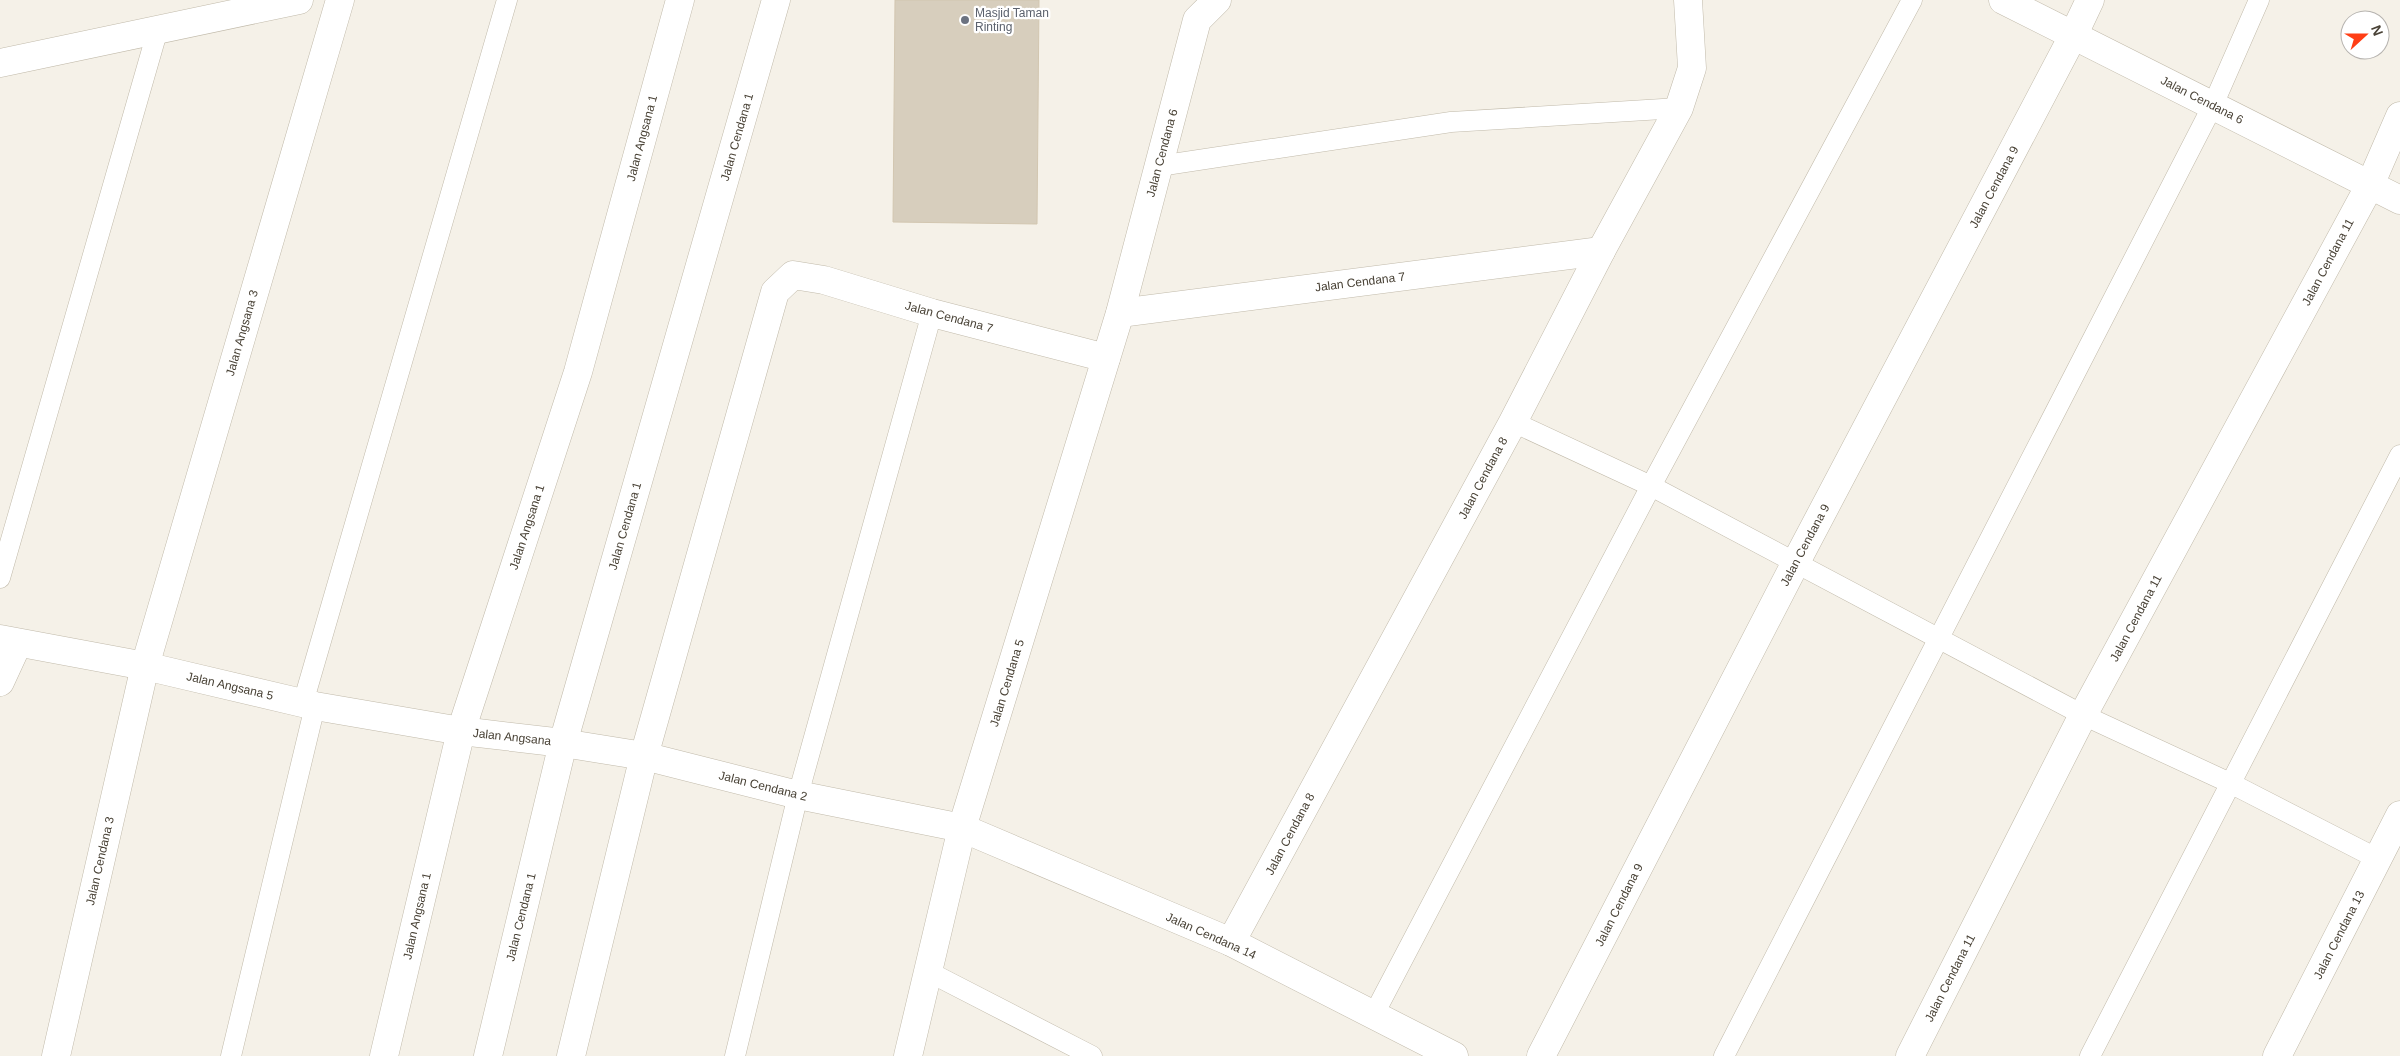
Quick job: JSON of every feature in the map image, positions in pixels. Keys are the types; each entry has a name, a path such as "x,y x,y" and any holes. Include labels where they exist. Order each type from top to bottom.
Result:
{"street":[{"path":"0,62 299,0"},
{"name":"Jalan Angsana 3","path":"145,666 340,0"},
{"name":"Jalan Angsana 1","path":"384,1056 461,731 578,372 680,0"},
{"name":"Jalan Cendana 1","path":"488,1056 563,742 776,0"},
{"name":"Jalan Cendana 6","path":"1120,313 1199,10 1217,0"},
{"name":"Jalan Cendana 8","path":"1231,942 1512,422 1678,108 1692,68 1688,0"},
{"name":"Jalan Cendana 6","path":"2003,0 2400,200"},
{"name":"Jalan Cendana 9","path":"1541,1056 1796,562 2073,36 2090,0"},
{"name":"Jalan Cendana 11","path":"1910,1056 2083,715 2370,185 2400,116"},
{"name":"Jalan Cendana 7","path":"1120,313 1601,251"},
{"name":"Jalan Cendana 7","path":"644,756 776,292 793,275 824,280 932,313 1106,358"},
{"name":"Jalan Cendana 5","path":"908,1056 962,828 1120,313"},
{"path":"0,682 9,641"},
{"name":"Jalan Angsana 5","path":"9,641 145,666 309,705 461,731"},
{"name":"Jalan Cendana 3","path":"56,1056 145,666"},
{"name":"Jalan Angsana","path":"461,731 563,742"},
{"name":"Jalan Cendana 2","path":"563,742 644,756 798,795 962,828"},
{"path":"571,1056 644,756"},
{"name":"Jalan Cendana 13","path":"2277,1056 2400,815"},
{"name":"Jalan Cendana 14","path":"962,828 1231,942 1454,1056"}],"lane":[{"path":"231,1056 309,705 507,0"},
{"path":"1374,1016 1651,486 1912,0"},
{"path":"1724,1056 2213,105 2259,0"},
{"path":"0,578 158,29"},
{"path":"1159,166 1451,122 1678,108"},
{"path":"735,1056 798,795 932,313"},
{"path":"1512,422 1651,486 2083,715 2230,783 2378,859"},
{"path":"2090,1056 2400,455"},
{"path":"929,972 1092,1056"}],"building":[{"path":"895,0 1039,0 1037,224 893,222"}],"place":[{"name":"Masjid Taman Rinting","path":"965,20"}]}
